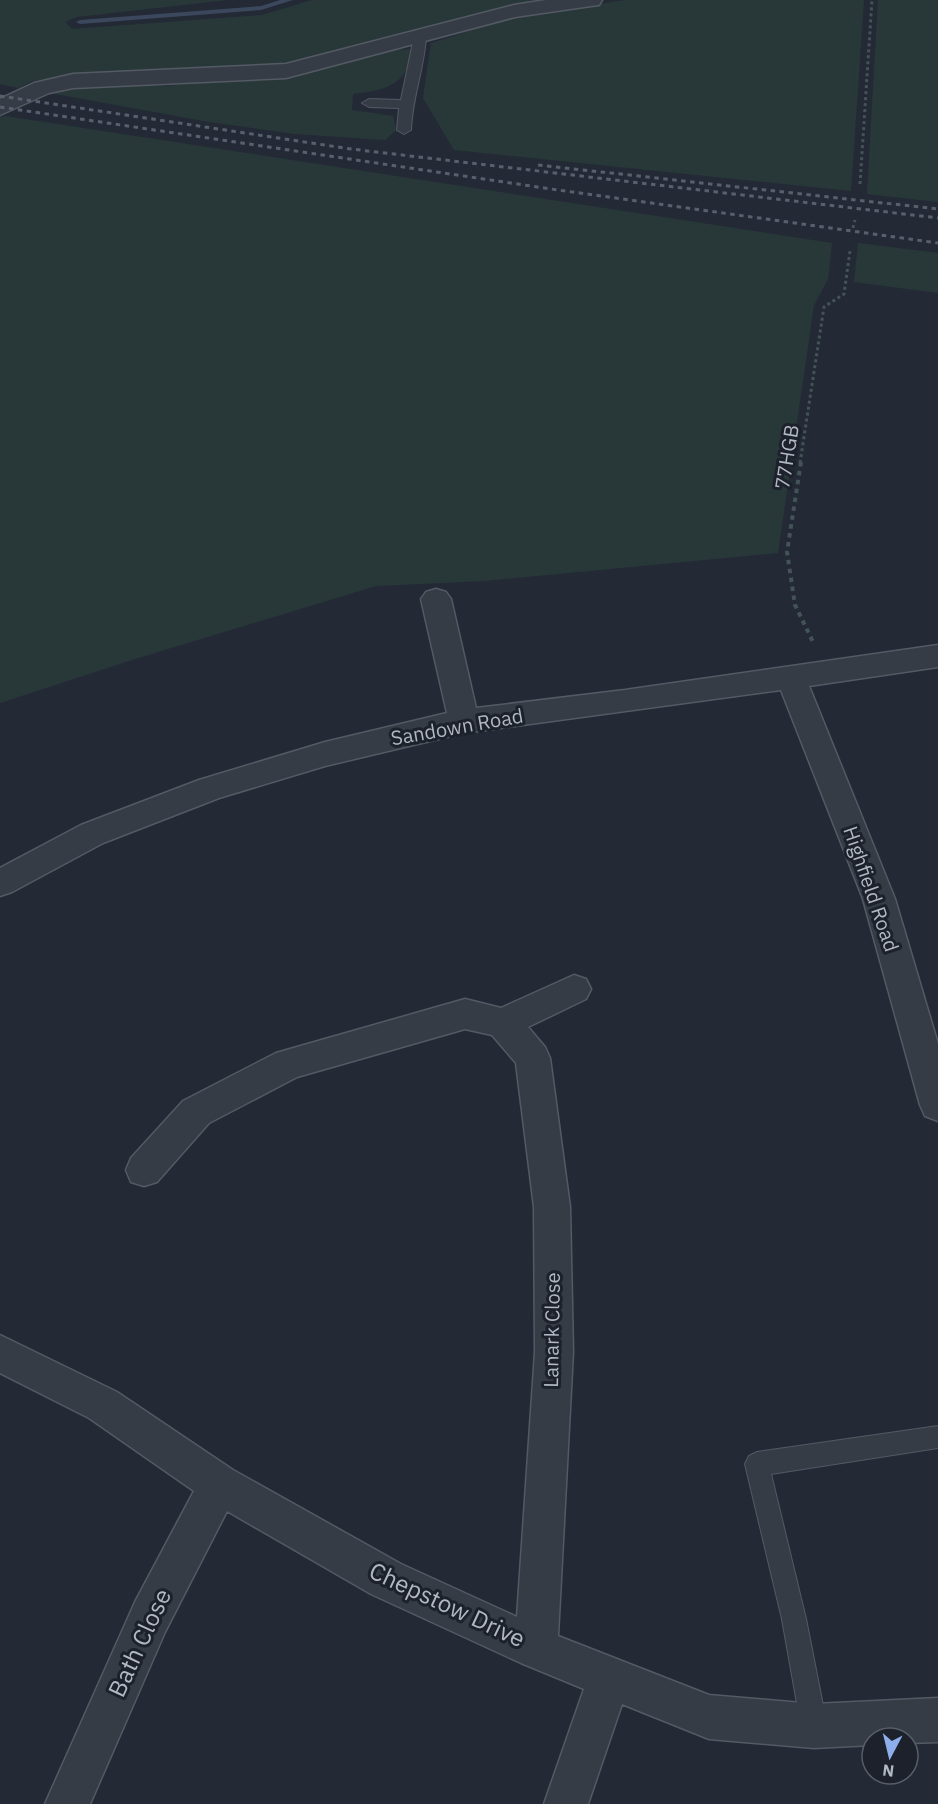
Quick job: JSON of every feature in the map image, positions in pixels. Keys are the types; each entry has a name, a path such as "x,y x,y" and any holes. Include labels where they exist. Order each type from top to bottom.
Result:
{"street":[{"path":"0,108 42,88 73,81 286,71 514,11 591,0"},
{"path":"436,599 464,721"},
{"name":"Sandown Road","path":"0,883 92,834 210,789 326,754 464,721 791,678 938,656"},
{"name":"Highfield Road","path":"791,678 879,899 938,1105"},
{"path":"144,1170 196,1112 288,1064 465,1014 503,1023 574,989"},
{"name":"Lanark Close","path":"503,1023 533,1058 552,1206 554,1352 536,1647"},
{"name":"Chepstow Drive","path":"0,1353 103,1405 219,1484 386,1579 609,1678 709,1717 814,1726 938,1720"},
{"name":"Bath Close","path":"67,1804 150,1617 219,1484"},
{"path":"566,1804 609,1678"}],"lane":[{"path":"404,130 403,113 420,55 420,37"},
{"path":"369,103 406,104"},
{"path":"814,1726 794,1619 757,1464 938,1437"}],"path":[{"path":"860,183 872,0"},
{"path":"853,228 855,220"},
{"name":"77HGB","path":"827,672 795,605 787,552 825,307 844,294 850,251"}],"shaded area":[{"path":"0,0 227,0 77,17 65,22 72,29 262,15 312,0 538,0 507,6 275,67 74,75 32,81 18,88 0,84"},
{"path":"625,0 864,0 851,191 454,150 423,98 431,43 516,17"},
{"path":"878,0 938,0 938,202 867,194"},
{"path":"410,49 406,71 393,84 375,91 353,94 352,110 393,116 396,130 385,140 295,134 209,122 50,93 70,84 166,86 300,73 393,50"},
{"path":"0,117 832,243 828,279 814,305 778,553 483,581 376,586 135,659 0,703"},
{"path":"858,243 938,253 938,293 854,282"}],"waterway":[{"path":"80,22 261,8 289,0"}],"railway":[{"path":"0,96 351,149 938,218"},
{"path":"0,107 551,189 938,243"},
{"path":"538,165 938,209"}]}
